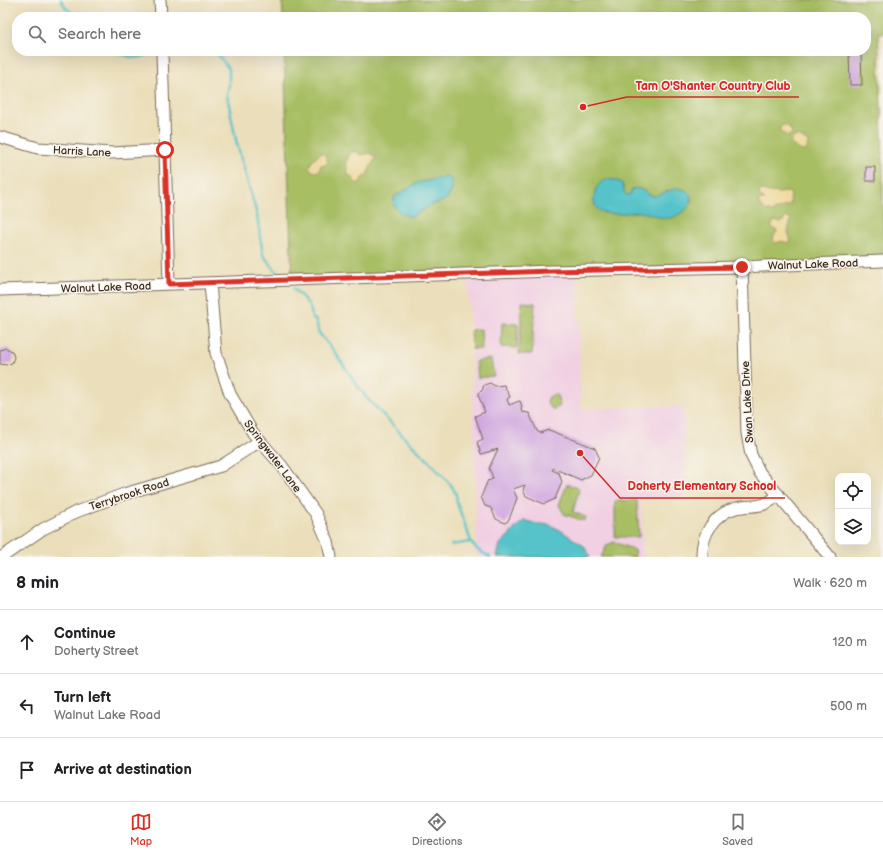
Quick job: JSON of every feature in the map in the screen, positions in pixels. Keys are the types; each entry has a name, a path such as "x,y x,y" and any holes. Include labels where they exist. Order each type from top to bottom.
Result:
{"street":[{"path":"160,0 161,12"},
{"path":"162,56 169,284"},
{"name":"Harris Lane","path":"0,138 38,148 112,153 165,150"},
{"name":"Walnut Lake Road","path":"0,290 210,284 551,271 742,267 883,261"},
{"name":"Swan Lake Drive","path":"742,267 747,433 751,455 760,473 830,557"},
{"name":"Springwater Lane","path":"210,284 216,353 230,394 253,433 282,466 316,514 328,542 331,557"},
{"name":"Terrybrook Road","path":"2,557 42,529 76,512 124,494 220,466 260,441"},
{"path":"702,557 705,535 716,518 736,508 765,505 772,501 778,494"}],"shaded area":[{"path":"577,271 581,409 683,406 686,497 641,499 643,557 477,557 471,330 467,275"}],"green space":[{"path":"282,0 883,0 883,33 878,33 883,163 883,260 292,280 284,56 871,56 871,12 283,12"},
{"path":"522,302 535,303 532,354 519,354"},
{"path":"502,323 518,324 517,348 501,347"},
{"path":"481,329 482,349 472,349 471,330"},
{"path":"491,359 494,376 478,378 476,361"},
{"path":"552,395 557,395 560,406 555,409 552,409 547,403 548,398"},
{"path":"567,484 578,488 579,490 573,512 586,517 584,521 564,514 559,505"},
{"path":"637,500 639,537 615,537 615,501"},
{"path":"614,542 635,550 635,557 601,557 607,545"}],"sand":[{"path":"783,125 787,125 792,132 790,136 787,136 780,131 780,128"},
{"path":"799,136 808,142 807,148 804,151 799,150 790,143 794,137"},
{"path":"351,152 356,152 362,155 370,153 376,157 367,175 362,178 360,183 355,183 352,177 349,176 347,170 348,158"},
{"path":"321,153 325,154 328,162 325,165 321,165 319,171 314,172 309,167 312,161"},
{"path":"761,190 777,193 789,192 791,195 791,204 772,212 766,210 758,203 760,200 765,200 760,197 759,192"},
{"path":"787,217 791,219 788,232 791,241 788,243 782,241 776,243 773,238 777,231 772,228 772,223 776,221 781,223"}],"water":[{"path":"445,176 449,177 452,181 452,189 448,198 431,205 412,217 404,215 395,207 395,196 419,182"},
{"path":"607,179 622,183 627,195 630,194 632,189 635,188 643,190 652,196 677,189 686,190 690,194 691,198 689,207 672,218 662,218 639,212 614,214 604,213 596,208 594,203 594,194 599,184"},
{"path":"525,520 533,523 550,525 560,530 584,546 590,557 497,557 500,544"}],"building":[{"path":"849,56 861,56 862,85 850,85"},
{"path":"866,167 875,167 875,181 866,181"},
{"path":"6,348 12,351 14,357 12,363 6,365 0,364 0,350"},
{"path":"490,383 495,386 504,385 510,397 507,399 509,405 520,401 522,412 529,413 537,431 540,433 549,430 595,448 599,457 591,475 581,480 553,468 552,470 559,473 562,482 555,499 544,504 526,496 523,490 525,485 513,489 517,498 510,517 505,523 496,519 491,508 485,506 481,497 488,480 489,481 493,478 489,468 498,449 481,454 477,442 483,439 475,416 485,412 478,395 479,392 482,391 484,385"}],"waterway":[{"path":"61,0 66,8 71,12"},
{"path":"127,56 144,56"},
{"path":"219,56 229,69 229,85 227,95 236,140 257,215 263,255 277,272"},
{"path":"294,289 309,305 312,318 316,321 319,333 334,351 365,396 451,485 456,494 457,503 472,544 478,550 490,557"},
{"path":"451,545 471,542"}],"place":[{"name":"Tam O'Shanter Country Club","path":"583,107"},
{"name":"Doherty Elementary School","path":"580,453"}],"route":[{"path":"165,150 169,284 210,284 551,271 742,267"}]}
